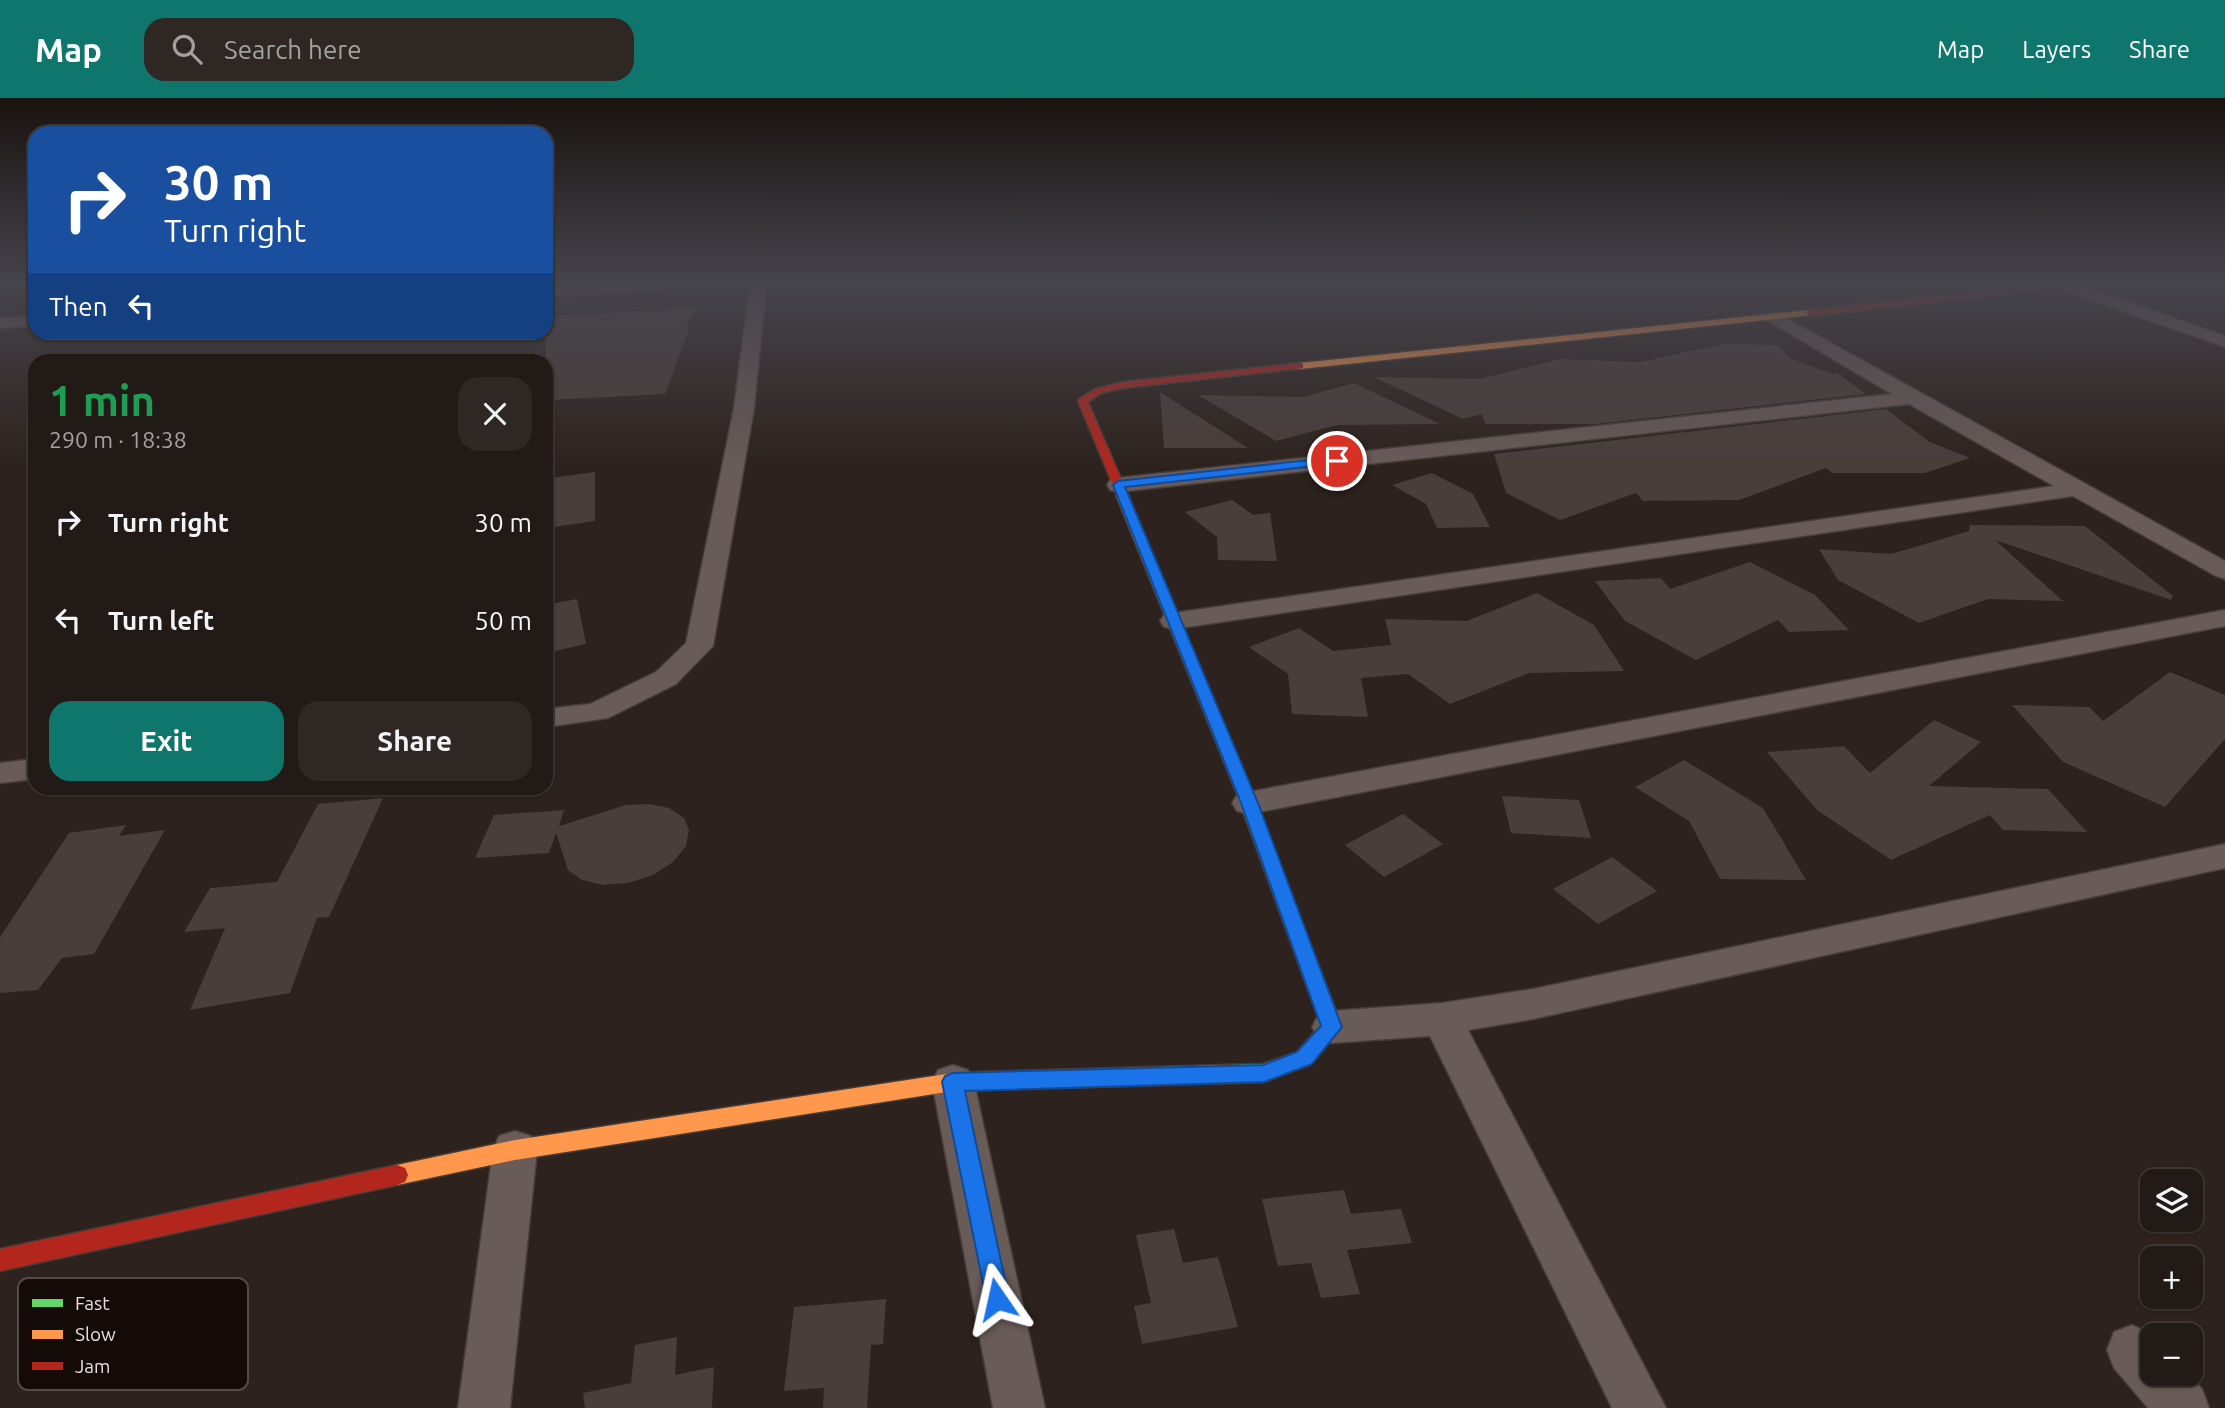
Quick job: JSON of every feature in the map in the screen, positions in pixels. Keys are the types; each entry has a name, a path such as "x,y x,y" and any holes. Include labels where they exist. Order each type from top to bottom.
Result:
{"street":[{"path":"553,717 597,712 666,678 699,646 744,408 751,346"},
{"path":"1332,1027 1249,803 1083,401 1098,391 1110,388 1496,346"},
{"path":"1824,346 2225,572"},
{"path":"1118,485 1912,398"},
{"path":"1174,621 2077,489"},
{"path":"1249,803 2225,618"},
{"path":"0,773 28,770"},
{"path":"1,1261 515,1150 953,1082 1264,1073 1304,1058 1332,1027 1442,1019 1533,1004 2225,856"},
{"path":"1442,1019 1640,1408"},
{"path":"953,1082 1019,1408"},
{"path":"484,1408 515,1150"},
{"path":"2164,1386 2183,1408"}],"building":[{"path":"546,346 683,346 665,394 553,400 553,354 546,354"},
{"path":"1713,346 1779,346 1790,358 1832,374 1837,373 1866,394 1595,424 1485,424 1482,414 1463,419 1374,377 1480,379 1560,359 1640,362"},
{"path":"1354,383 1440,424 1337,425 1276,441 1198,395 1303,397"},
{"path":"1160,392 1248,448 1164,448"},
{"path":"1886,409 1930,442 1970,458 1925,473 1832,473 1826,468 1739,500 1643,501 1636,493 1560,520 1506,493 1494,454"},
{"path":"595,472 595,521 553,527 553,478"},
{"path":"1432,473 1473,494 1490,527 1437,528 1426,504 1392,485"},
{"path":"1232,500 1253,515 1270,513 1277,561 1218,560 1217,537 1185,512"},
{"path":"1970,525 2085,526 2173,596 2171,600 1995,540 2063,601 1988,599 1919,623 1838,580 1819,549 1891,554 1969,531"},
{"path":"1750,562 1815,595 1849,630 1789,632 1778,620 1696,660 1625,621 1595,581 1661,578 1670,589"},
{"path":"1537,593 1594,625 1624,671 1529,673 1450,704 1408,674 1361,678 1368,717 1292,714 1288,674 1249,647 1299,628 1333,651 1391,645 1385,619 1467,621"},
{"path":"577,599 586,644 553,651 553,604"},
{"path":"2170,672 2225,695 2225,739 2165,807 2063,762 2012,705 2089,707 2103,721"},
{"path":"1934,720 1981,742 1929,786 2048,789 2087,832 2003,830 1990,815 1891,860 1817,810 1767,752 1844,746 1870,773"},
{"path":"1684,760 1763,808 1806,880 1720,879 1689,821 1635,787"},
{"path":"1502,796 1579,800 1591,838 1511,833"},
{"path":"383,798 329,917 317,918 290,993 190,1010 225,928 184,932 210,888 277,882 318,804"},
{"path":"649,804 669,808 684,818 689,830 686,846 673,862 653,875 628,883 603,885 582,880 568,870 556,833 549,853 475,858 494,815 564,810 559,826 626,805"},
{"path":"1403,814 1443,844 1384,877 1345,845"},
{"path":"126,825 119,836 165,830 94,954 62,958 38,990 0,993 0,937 69,833"},
{"path":"1612,857 1657,891 1598,924 1553,889"},
{"path":"1344,1190 1351,1214 1401,1209 1412,1243 1347,1250 1360,1294 1321,1298 1311,1263 1278,1266 1262,1199"},
{"path":"1174,1229 1183,1263 1218,1257 1238,1327 1142,1344 1134,1306 1151,1303 1136,1235"},
{"path":"886,1299 883,1344 871,1345 867,1408 823,1408 824,1388 784,1391 794,1307"},
{"path":"677,1337 675,1375 714,1367 712,1408 585,1408 583,1393 631,1383 635,1345"}],"traffic: fast":[{"path":"979,1081 1264,1073 1304,1058 1332,1027 1243,789"}],"traffic: slow":[{"path":"1300,366 1491,346"},
{"path":"1122,495 1243,789"},
{"path":"397,1175 515,1150 953,1082 979,1081"}],"traffic: jam":[{"path":"1122,495 1083,401 1098,391 1123,385 1300,366"},
{"path":"0,1260 397,1175"}],"route":[{"path":"997,1299 953,1082 1264,1073 1304,1058 1332,1027 1249,803 1118,485 1337,461"}]}
